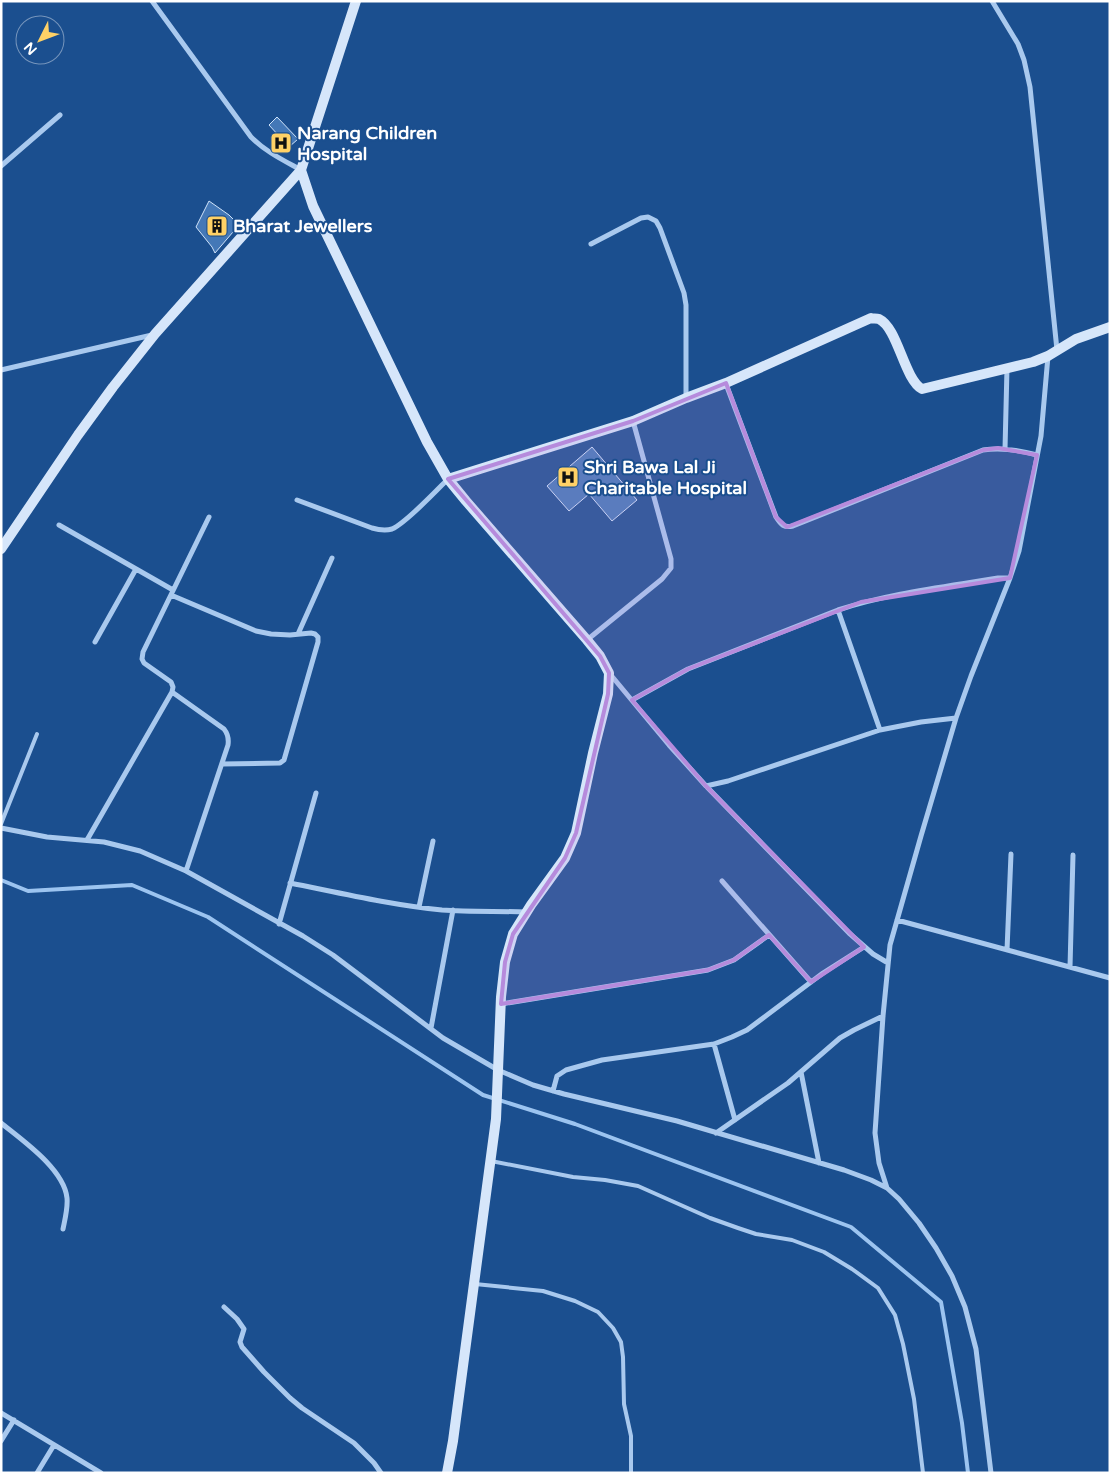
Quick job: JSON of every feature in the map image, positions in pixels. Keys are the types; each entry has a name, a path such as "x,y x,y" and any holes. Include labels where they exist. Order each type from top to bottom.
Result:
{"street":[{"path":"152,1 251,138 274,156 301,170 313,206 427,442 448,479 587,640 600,656 609,673 706,786 864,946 888,963"},
{"path":"1,549 84,427 155,334 301,170 356,1"},
{"path":"887,1188 879,1163 875,1133 890,945 956,718 1010,578 1021,542 1041,436 1053,353 1030,87 1018,44 992,1"},
{"path":"1,166 60,115"},
{"path":"591,244 641,218 648,217 656,221 684,293 686,305 686,398"},
{"path":"298,500 372,528 382,530 392,528 402,523 448,479 633,421 726,383 871,318 879,319 887,327 914,382 922,388 1033,362 1053,353 1067,343 1110,327"},
{"path":"1,370 155,334"},
{"path":"1005,449 1007,368"},
{"path":"726,383 776,517 782,525 787,527 983,450 998,448 1037,455"},
{"path":"587,640 662,580 671,568 671,560 633,421"},
{"path":"87,840 172,692 171,682 144,663 142,659 143,652 209,517"},
{"path":"59,525 136,569 172,593 256,631 272,634 315,634 318,637 284,760 280,763 222,764"},
{"path":"298,634 332,558"},
{"path":"95,642 136,569"},
{"path":"632,700 688,669 861,602 998,578 1010,578"},
{"path":"838,610 880,730"},
{"path":"447,1473 453,1441 496,1119 501,1004 505,962 514,934 565,858 576,833 608,694 609,673"},
{"path":"172,692 224,729 228,734 228,745 186,871"},
{"path":"706,786 728,781 880,730 956,718"},
{"path":"279,924 316,793"},
{"path":"1,828 47,837 104,842 140,851 186,871 333,955 443,1038 498,1070 533,1085 677,1121 819,1163 871,1180 887,1188 899,1198 936,1248 952,1276 965,1307 976,1349 991,1473"},
{"path":"419,907 434,841"},
{"path":"1008,950 1011,854"},
{"path":"1070,967 1073,855"},
{"path":"722,881 811,982"},
{"path":"290,883 419,907 527,912"},
{"path":"431,1028 453,910"},
{"path":"897,920 1110,978"},
{"path":"501,1004 708,970 723,966 734,960 769,935"},
{"path":"553,1091 557,1076 566,1070 602,1060 714,1044 732,1038 747,1030 811,982 864,946"},
{"path":"716,1133 801,1072 840,1038 883,1016"},
{"path":"714,1044 735,1120"},
{"path":"801,1072 819,1163"},
{"path":"1,1123 24,1141 50,1166 64,1185 67,1198 63,1229"},
{"path":"224,1307 242,1324 244,1329 240,1342 242,1347 264,1372 302,1408 354,1443 381,1473"},
{"path":"1,1413 101,1473"},
{"path":"1,1441 14,1420"},
{"path":"37,1473 54,1444"}],"lane":[{"path":"1,824 37,734"},
{"path":"490,1160 638,1186 710,1218 738,1228 756,1234 792,1240 824,1252 852,1269 878,1288 896,1315 914,1399 923,1473"},
{"path":"473,1284 543,1291 575,1301 598,1312 613,1328 621,1342 623,1357 624,1404 631,1436 631,1473"}],"highlighted area":[{"path":"726,383 776,517 787,527 983,450 998,448 1037,455 1010,578 861,602 688,669 632,700 706,786 864,947 811,982 769,935 734,960 708,970 501,1004 505,962 513,934 565,858 576,833 608,694 609,673 600,656 448,479 633,421"}],"building":[{"path":"277,117 298,139 289,147 269,125"},
{"name":"Bharat Jewellers","path":"209,201 229,215 239,225 215,253 196,227"},
{"path":"592,447 637,500 612,521 589,494 569,511 547,486"}],"waterway":[{"path":"1,880 28,891 132,885 208,917 483,1095 575,1124 851,1227 941,1302 962,1423 968,1473"}],"place":[{"name":"Narang Children Hospital","path":"281,143"},
{"name":"Bharat Jewellers","path":"217,226"},
{"name":"Shri Bawa Lal Ji Charitable Hospital","path":"568,477"}]}
